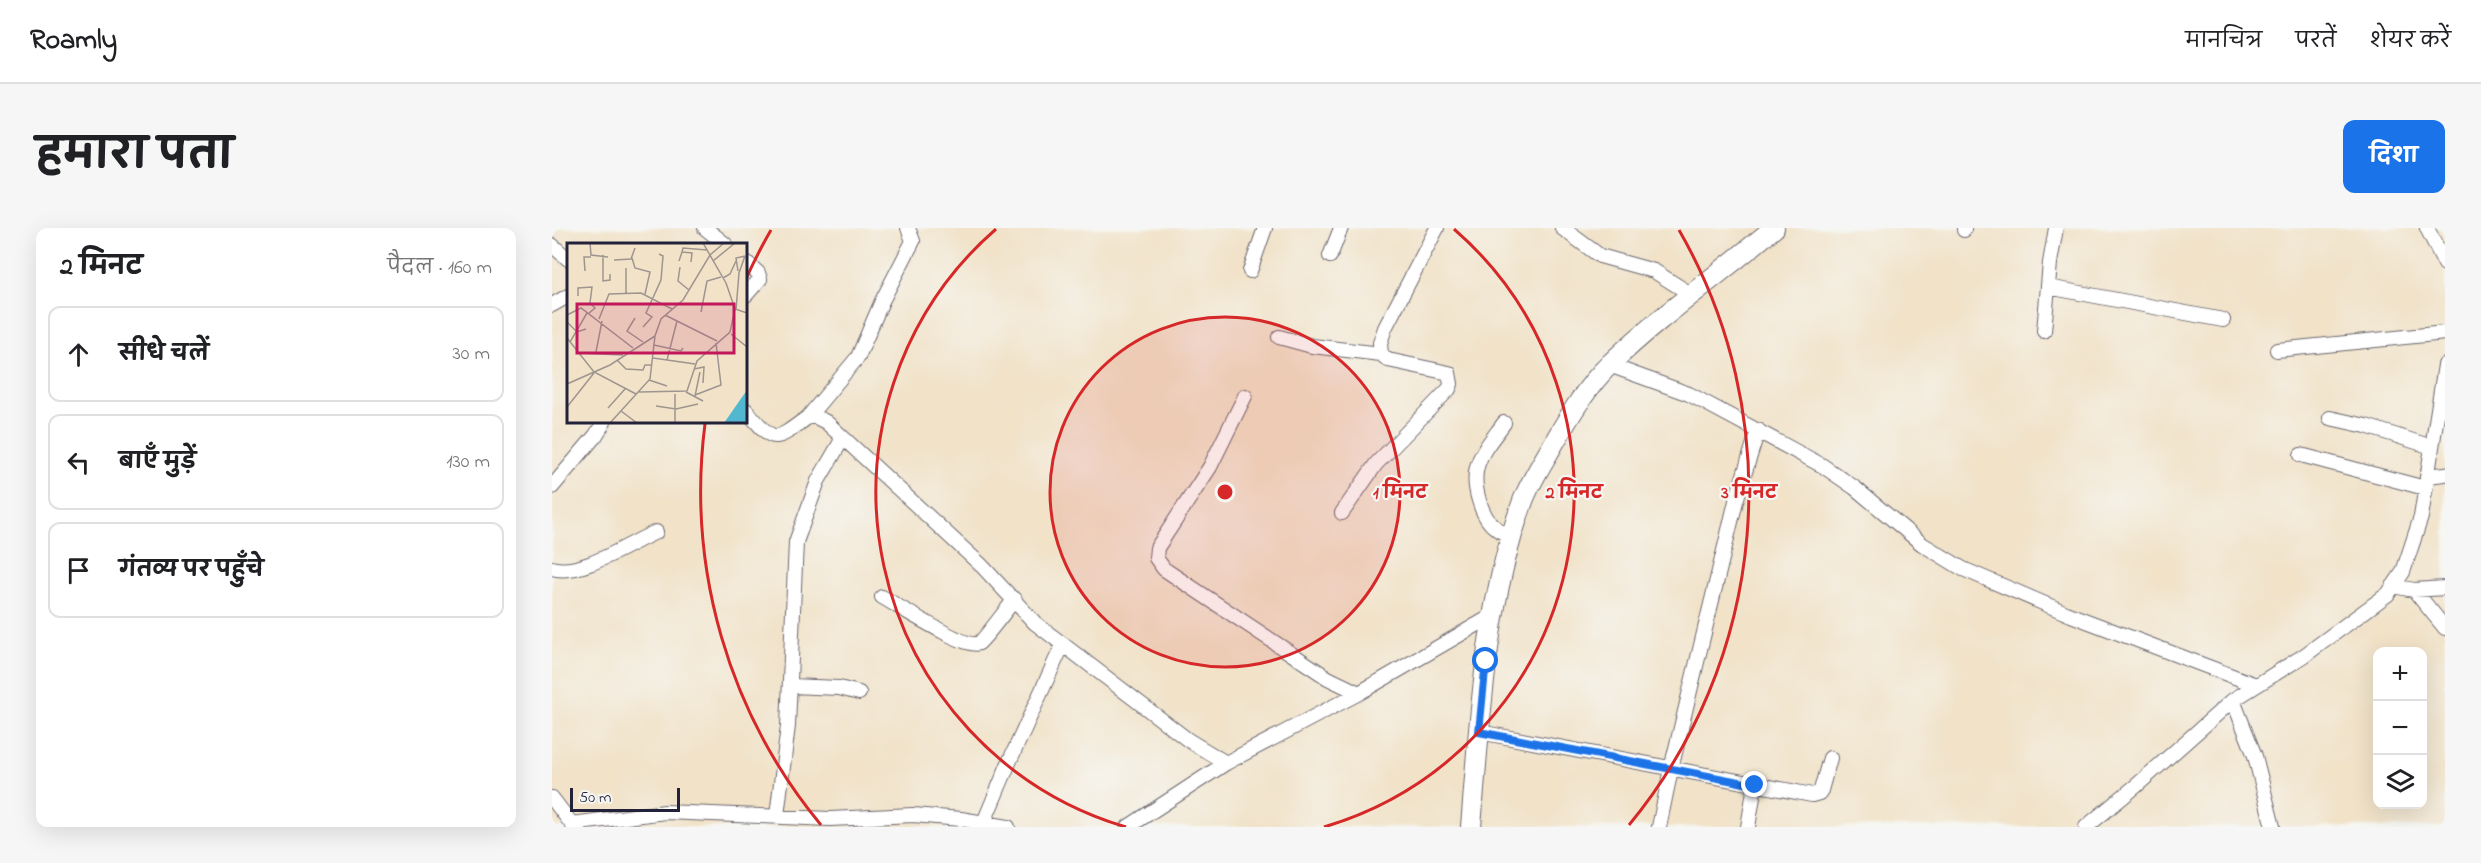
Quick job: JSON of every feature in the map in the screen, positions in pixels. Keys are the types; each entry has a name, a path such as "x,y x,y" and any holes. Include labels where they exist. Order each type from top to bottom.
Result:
{"main road":[{"path":"1471,827 1492,616 1527,493 1569,416 1609,365 1774,228"}],"street":[{"path":"705,228 724,243"},
{"path":"747,411 772,437 779,438 791,432 808,417 844,375 866,342 882,301 913,241 908,228"},
{"path":"1250,271 1265,228"},
{"path":"1330,256 1341,228"},
{"path":"1381,354 1380,343 1384,328 1437,228"},
{"path":"1562,228 1600,256 1654,271 1692,295"},
{"path":"2044,331 2056,228"},
{"path":"2427,228 2445,264"},
{"path":"552,245 567,258"},
{"path":"747,263 758,273 760,279 747,294"},
{"path":"2048,287 2223,320"},
{"path":"552,305 567,297"},
{"path":"2277,350 2445,333"},
{"path":"1279,337 1312,346 1381,354 1388,360 1449,374 1451,384 1449,389 1376,464 1342,513"},
{"path":"2086,827 2233,700 2305,654 2379,600 2393,586 2403,572 2421,518 2445,364"},
{"path":"1609,365 1689,394 1823,466 1855,488 1922,544 1963,569 2072,615 2256,686"},
{"path":"1245,396 1210,467 1157,548 1156,558 1160,565 1181,580 1328,678 1359,693"},
{"path":"808,417 816,417 826,422 1015,599 1035,623 1188,740 1226,763"},
{"path":"2330,418 2366,426 2432,447"},
{"path":"552,487 603,423"},
{"path":"1504,423 1485,448 1476,468 1476,486 1487,518 1495,528 1513,537"},
{"path":"1659,827 1736,501 1758,430"},
{"path":"777,816 788,726 796,542 818,481 843,438"},
{"path":"2301,455 2426,482 2445,474"},
{"path":"552,568 570,570 580,568 656,532"},
{"path":"2393,586 2414,590 2445,588"},
{"path":"2414,590 2445,628"},
{"path":"882,597 951,635 975,644 981,642 1015,599"},
{"path":"1128,827 1226,763 1359,693 1492,616"},
{"path":"984,822 1063,644"},
{"path":"790,686 839,688 859,693"},
{"path":"2233,700 2255,756 2273,827"},
{"path":"1479,732 1816,795 1821,790 1830,758"},
{"path":"1748,827 1755,785"},
{"path":"552,798 573,826 642,813 681,813 830,819 913,815 984,822 1008,827"},
{"path":"681,813 686,827"}],"route":[{"path":"1486,661 1479,732 1755,785"}]}
